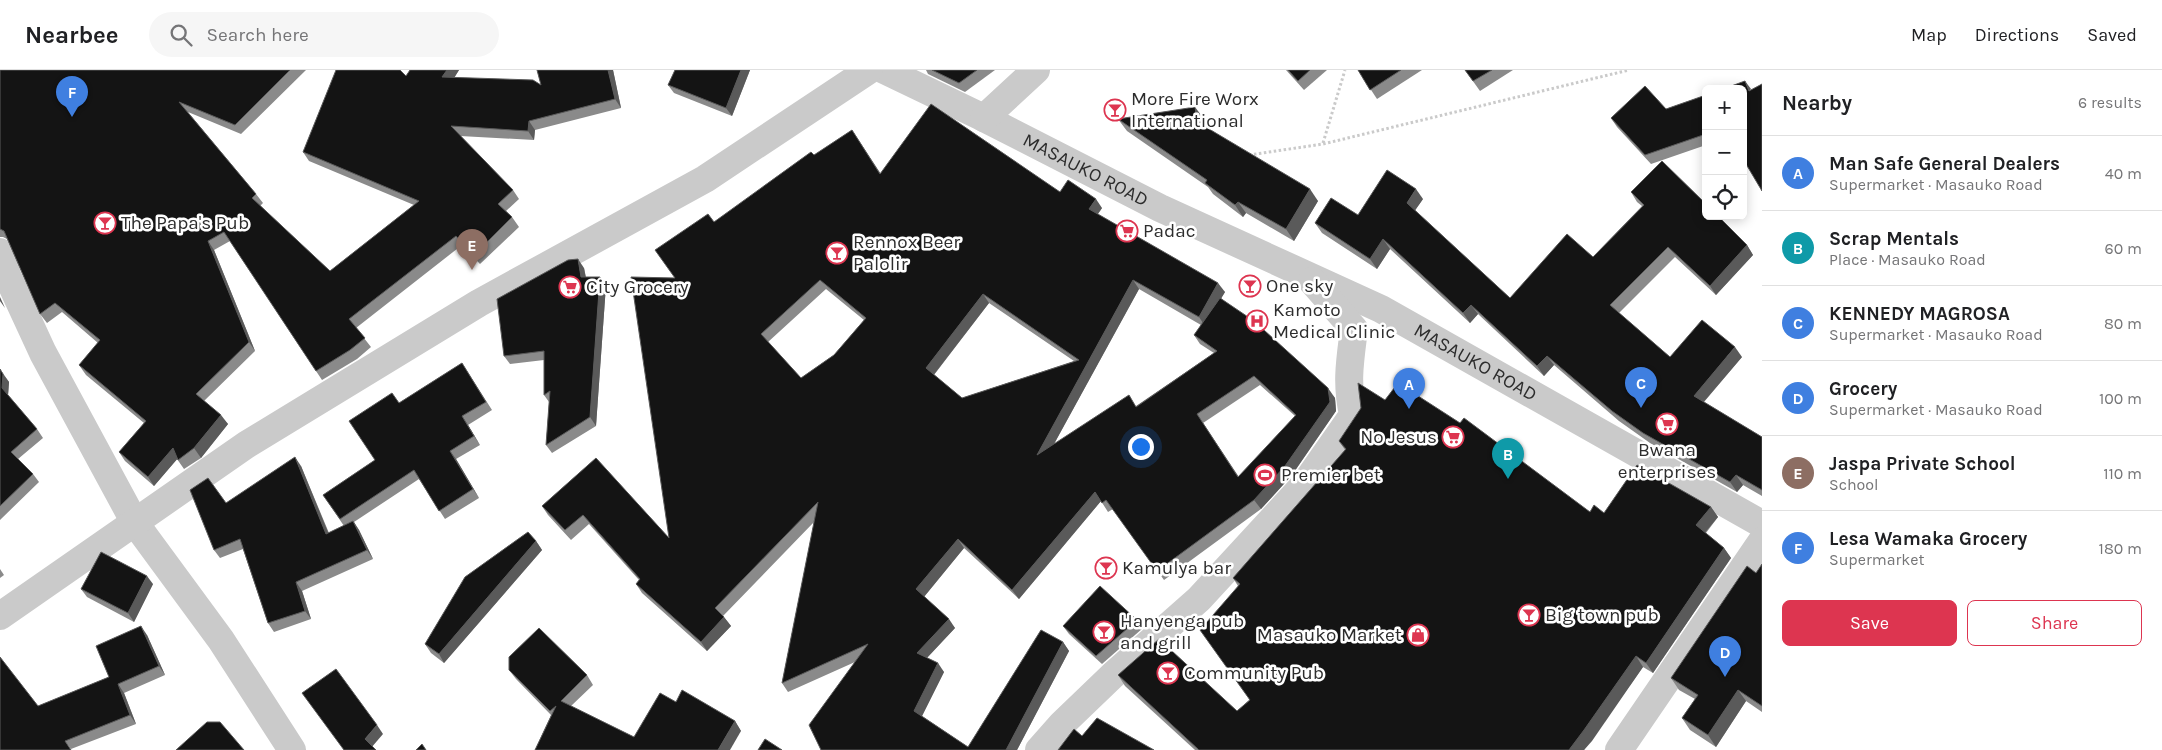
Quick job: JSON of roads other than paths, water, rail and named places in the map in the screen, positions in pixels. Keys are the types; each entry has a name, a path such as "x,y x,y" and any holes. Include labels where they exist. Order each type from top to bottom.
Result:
{"street":[{"path":"0,616 255,440 479,303 705,179 869,70"},
{"name":"MASAUKO ROAD","path":"884,70 984,118 1160,208 1381,309 1438,339 1762,524"},
{"path":"984,118 1036,70"},
{"path":"0,252 7,275 43,353 135,523 221,640 292,750"},
{"path":"1040,750 1062,724 1113,675 1200,600 1304,485 1353,415 1348,392 1348,374 1354,329 1306,274"},
{"path":"1619,750 1762,541"}],"place":[{"name":"More Fire Worx International","path":"1115,110"},
{"name":"Lesa Wamaka Grocery","path":"72,117"},
{"name":"The Papa's Pub","path":"105,223"},
{"name":"Padac","path":"1127,231"},
{"name":"Rennox Beer Palolir","path":"837,253"},
{"name":"Jaspa Private School","path":"472,270"},
{"name":"One sky","path":"1250,286"},
{"name":"City Grocery","path":"570,287"},
{"name":"Kamoto Medical Clinic","path":"1257,321"},
{"name":"KENNEDY MAGROSA","path":"1641,408"},
{"name":"Man Safe General Dealers","path":"1409,409"},
{"name":"Bwana enterprises","path":"1667,424"},
{"name":"No Jesus","path":"1453,437"},
{"name":"Premier bet","path":"1265,475"},
{"name":"Scrap Mentals","path":"1508,479"},
{"name":"Kamulya bar","path":"1106,568"},
{"name":"Big town pub","path":"1529,615"},
{"name":"Hanyenga pub and grill","path":"1104,632"},
{"name":"Masauko Market","path":"1418,635"},
{"name":"Community Pub","path":"1168,673"},
{"name":"Grocery","path":"1725,677"}]}
